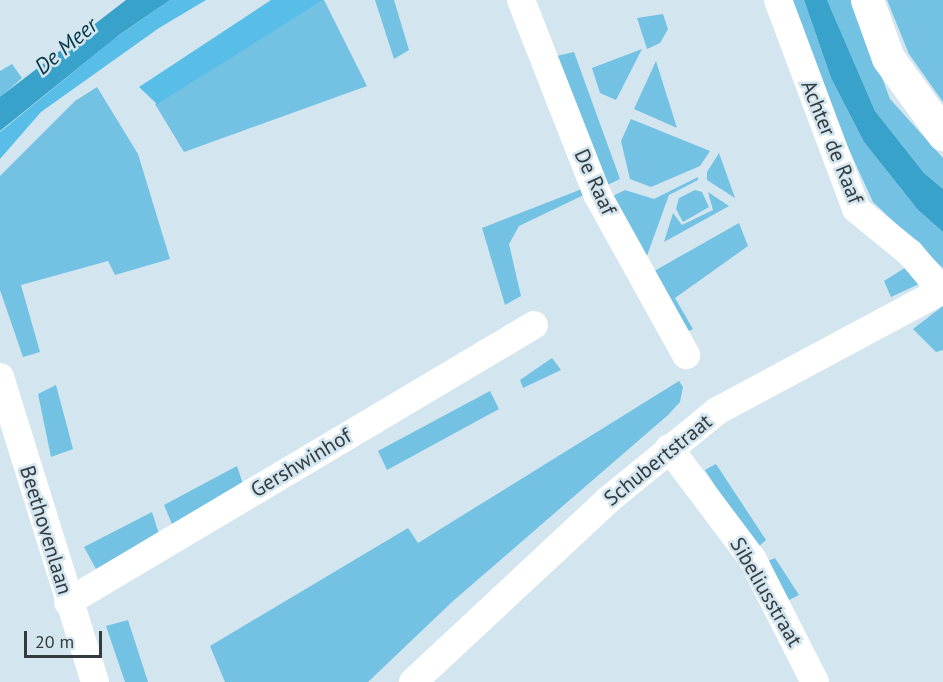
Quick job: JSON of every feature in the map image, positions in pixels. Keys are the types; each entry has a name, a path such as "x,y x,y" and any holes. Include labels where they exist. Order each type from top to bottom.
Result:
{"street":[{"name":"De Raaf","path":"521,0 598,196 686,355"},
{"name":"Achter de Raaf","path":"778,0 856,209 910,254 942,291"},
{"path":"867,0 888,58 943,134"},
{"name":"Schubertstraat","path":"413,682 608,500 669,448 746,393 942,291"},
{"name":"Gershwinhof","path":"68,602 534,325"},
{"name":"Beethovenlaan","path":"0,377 68,602 95,682"},
{"name":"Sibeliusstraat","path":"669,448 753,560 815,682"}],"shaded area":[{"path":"126,0 170,0 119,35 0,131 0,97"},
{"path":"170,0 206,0 159,28 41,112 0,159 0,132 115,38"},
{"path":"271,0 324,0 157,104 139,87"},
{"path":"324,0 367,86 184,152 155,104"},
{"path":"375,0 394,0 409,50 394,59"},
{"path":"787,0 804,0 831,78 864,142 918,210 943,232 943,268 873,202 810,64"},
{"path":"804,0 827,0 875,111 924,173 943,189 943,232 918,210 864,142 831,78"},
{"path":"827,0 853,0 890,99 943,158 943,189 924,173 875,111"},
{"path":"887,0 943,0 943,102 909,54"},
{"path":"663,14 668,29 660,43 647,49 637,18"},
{"path":"642,49 616,100 600,93 592,68"},
{"path":"574,52 620,179 601,188 548,58"},
{"path":"656,61 677,128 634,109"},
{"path":"12,64 22,78 0,98 0,71"},
{"path":"97,87 138,154 170,259 115,275 108,261 21,285 40,352 23,357 0,290 0,176 75,101"},
{"path":"631,119 710,151 700,166 651,187 630,179 621,141"},
{"path":"719,153 735,198 707,180 707,172"},
{"path":"698,177 698,180 669,195 644,264 607,199 625,190 654,199"},
{"path":"587,187 590,192 519,226 509,244 521,296 505,305 482,228"},
{"path":"695,190 702,192 709,207 683,222 676,209 679,198"},
{"path":"708,192 729,206 664,242 673,213 682,225 713,210"},
{"path":"739,223 748,246 675,298 693,329 684,333 649,274"},
{"path":"908,266 919,284 891,297 884,281"},
{"path":"943,306 943,350 936,352 913,329"},
{"path":"552,358 561,370 523,388 520,380"},
{"path":"679,381 683,387 680,402 668,415 453,601 368,682 225,682 210,646 408,528 418,543"},
{"path":"56,385 73,449 51,457 38,394"},
{"path":"490,391 499,409 387,470 378,451"},
{"path":"716,464 766,540 756,549 705,470"},
{"path":"237,466 243,484 172,524 164,505"},
{"path":"152,512 159,534 96,569 84,547"},
{"path":"775,558 799,595 789,600 768,561"},
{"path":"128,620 148,682 125,682 106,626"}],"water label":[{"name":"De Meer","path":"66,46"}]}
